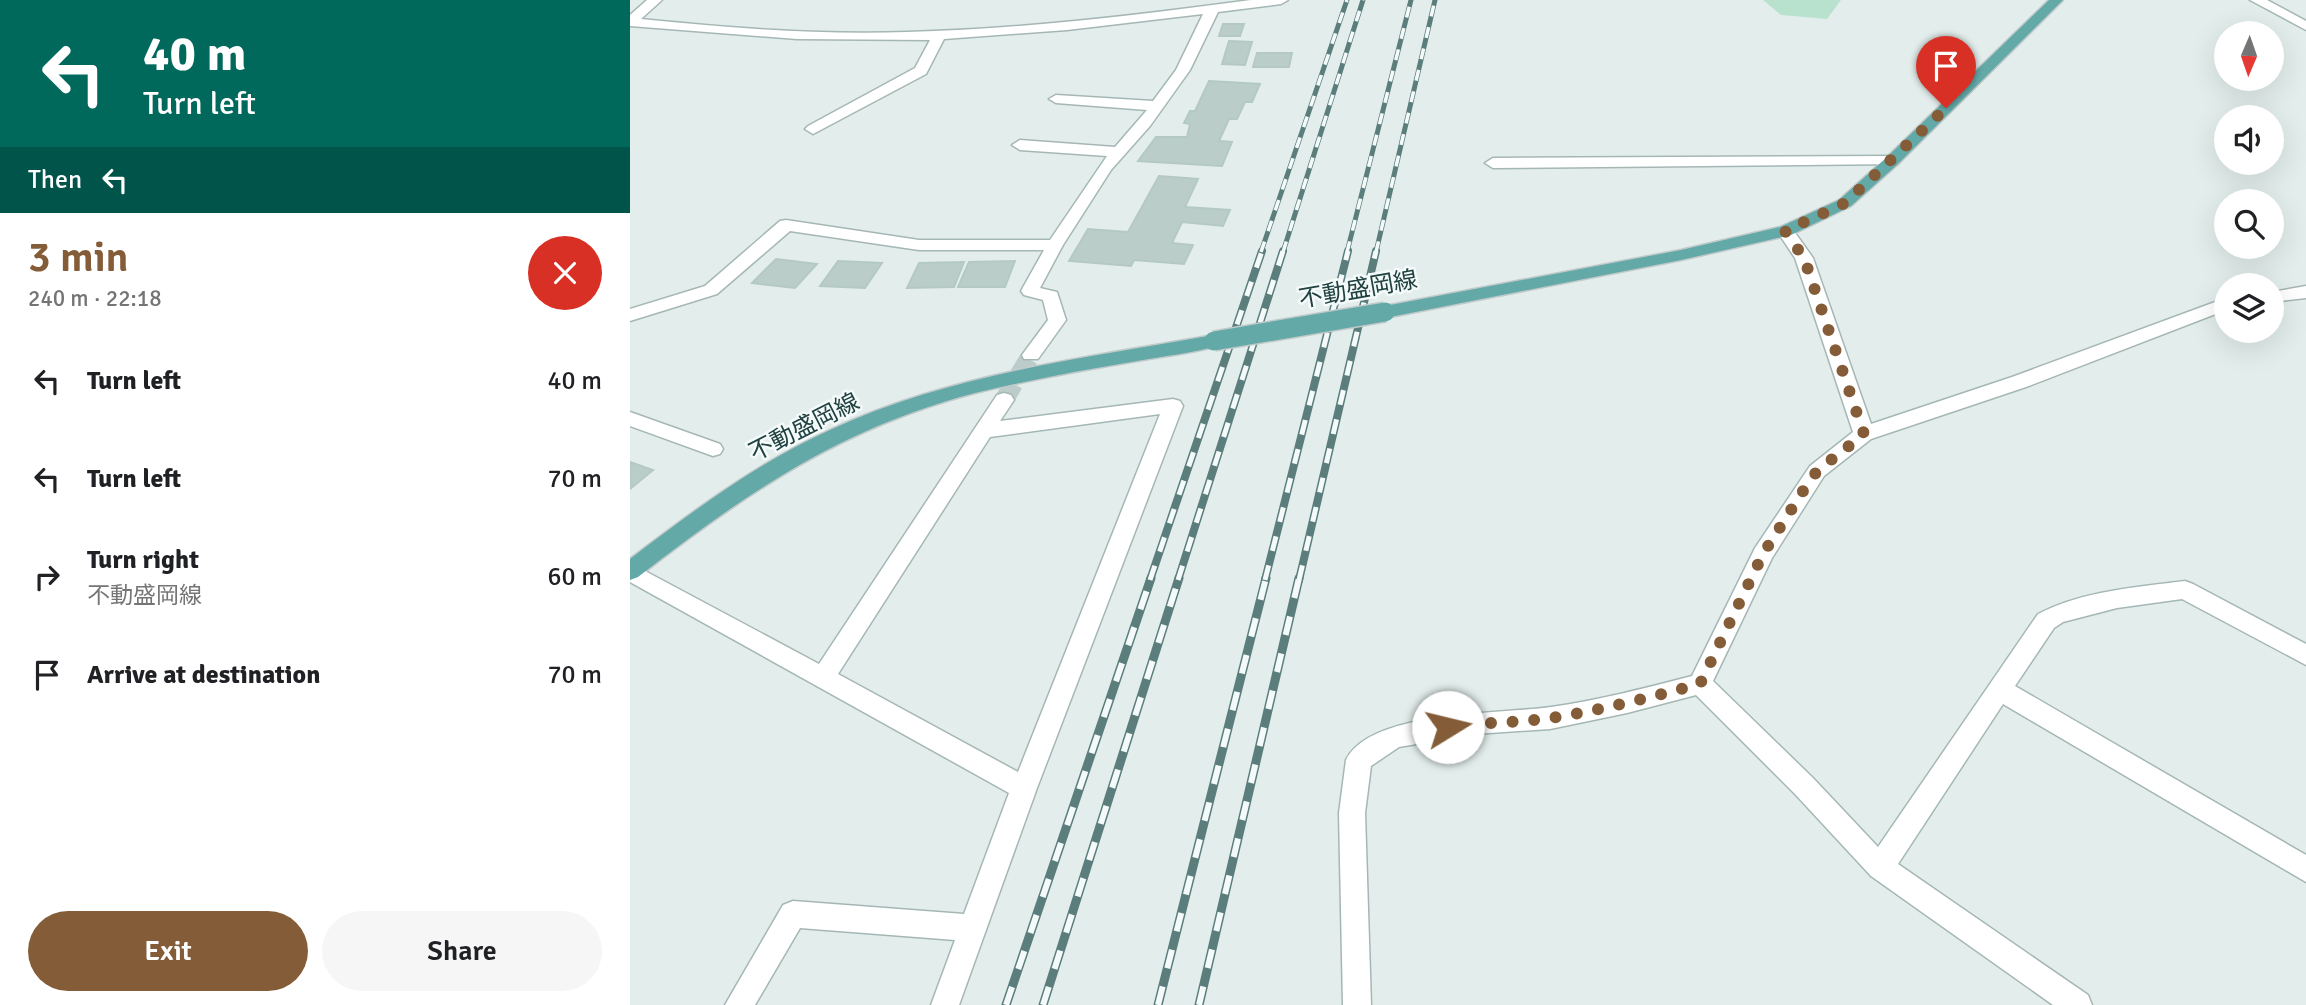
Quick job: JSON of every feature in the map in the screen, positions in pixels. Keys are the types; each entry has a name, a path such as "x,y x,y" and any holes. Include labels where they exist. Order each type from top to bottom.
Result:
{"main road":[{"name":"不動盛岡線","path":"630,572 693,522 778,465 840,433 923,402 999,382 1214,341 1385,313 1681,255 1785,231 1845,203 1892,162 2056,0"}],"street":[{"path":"630,22 655,0"},
{"path":"630,22 743,34 855,37 1067,27 1281,0"},
{"path":"2257,0 2306,26"},
{"path":"2266,0 2306,12"},
{"path":"1031,355 1057,320 1051,296 1030,291 1055,244 1105,167 1157,106 1183,69 1213,8"},
{"path":"813,129 921,71 939,34"},
{"path":"1056,99 1157,106"},
{"path":"1020,145 1119,152"},
{"path":"1493,163 1892,162"},
{"path":"630,315 711,290 786,225 919,245 1055,244"},
{"path":"1785,231 1804,258 1864,434"},
{"path":"2284,295 2306,292"},
{"path":"1357,1005 1352,813 1359,760 1393,737 1475,723 1550,718 1627,703 1700,684 1763,554 1803,491 1817,471 1864,434 2019,382 2214,309"},
{"path":"822,677 987,430 1004,400"},
{"path":"945,1005 1024,789 1173,407 987,430"},
{"path":"630,419 713,449"},
{"path":"630,572 1024,789"},
{"path":"1880,867 2046,621 2057,615 2118,599 2185,590 2306,655"},
{"path":"1700,684 1804,786 1880,867 2078,1005"},
{"path":"1999,689 2306,869"},
{"path":"739,1005 793,914 972,928"}],"green space":[{"path":"1763,0 1841,0 1827,19 1781,15"}],"building":[{"path":"1223,24 1244,24 1240,36 1219,36"},
{"path":"1229,41 1252,42 1245,65 1222,64"},
{"path":"1257,53 1292,53 1289,67 1253,67"},
{"path":"1209,81 1260,84 1252,102 1245,102 1237,119 1229,119 1219,141 1232,142 1222,166 1138,161 1156,137 1187,137 1190,124 1184,123 1190,111 1195,111"},
{"path":"1159,176 1198,179 1185,207 1230,210 1223,226 1182,222 1172,243 1193,245 1184,264 1134,260 1131,266 1069,261 1088,229 1128,232"},
{"path":"776,259 817,264 795,288 752,283"},
{"path":"838,261 882,263 865,288 820,286"},
{"path":"1015,261 1005,287 958,287 969,262"},
{"path":"964,262 954,287 907,288 919,263"},
{"path":"630,462 653,470 630,489"}],"tunnel":[{"path":"1004,400 1031,355"}],"railway":[{"path":"1261,252 1347,0"},
{"path":"1283,252 1363,0"},
{"path":"1347,252 1411,0"},
{"path":"1376,252 1435,0"},
{"path":"1150,580 1262,251"},
{"path":"1178,580 1283,251"},
{"path":"1265,580 1348,251"},
{"path":"1299,580 1376,251"},
{"path":"1006,1005 1151,578"},
{"path":"1043,1005 1179,578"},
{"path":"1158,1005 1266,578"},
{"path":"1199,1005 1299,578"}],"route":[{"path":"1448,727 1550,718 1627,703 1700,684 1763,554 1803,491 1817,471 1864,434 1804,258 1785,231 1845,203 1892,162 1946,108"}]}
